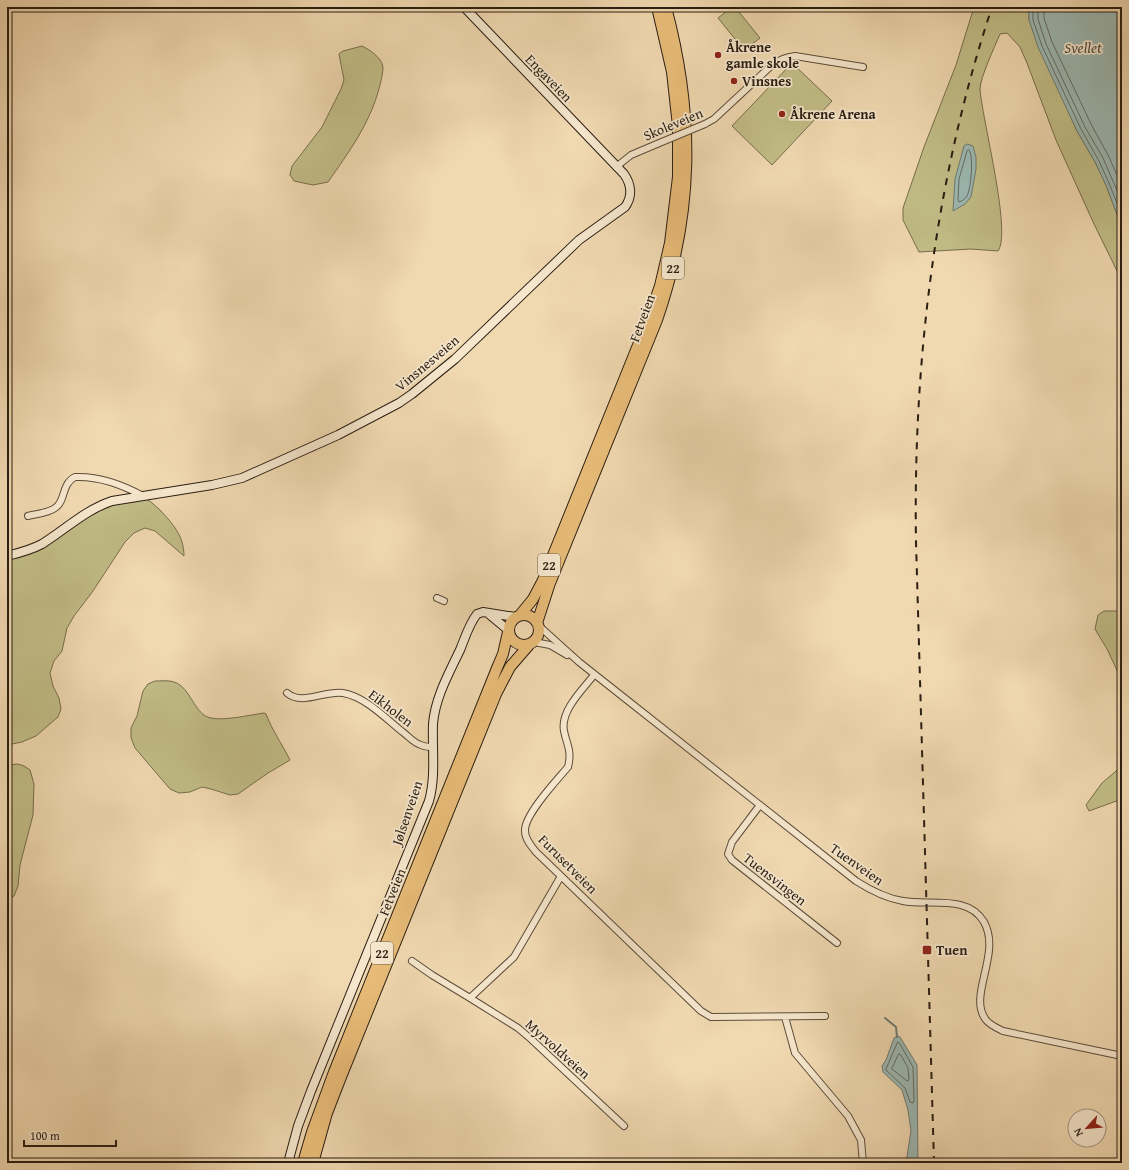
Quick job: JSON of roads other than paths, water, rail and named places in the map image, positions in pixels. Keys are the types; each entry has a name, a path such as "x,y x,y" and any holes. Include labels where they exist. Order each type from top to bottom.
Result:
{"highway":[{"name":"Fetveien","path":"517,616 533,599 543,580 633,359 655,300 668,250 676,194 679,141 672,72 657,7"},
{"name":"Fetveien","path":"538,624 550,583 657,320 668,288 678,245 686,178 687,125 680,70 666,7"},
{"path":"517,616 530,616 538,624"},
{"name":"22","path":"508,631 510,623 517,616"},
{"name":"22","path":"531,643 538,635 538,624"},
{"name":"Fetveien","path":"303,1163 312,1132 334,1072 498,668 508,631"},
{"path":"508,631 512,640 516,643 524,646 531,643"},
{"name":"Fetveien","path":"312,1163 327,1113 341,1077 496,694 510,667 531,643"}],"main road":[{"name":"Engaveien","path":"464,7 616,167"},
{"name":"Vinsnesveien","path":"7,556 27,551 42,544 85,513 102,504 112,501 212,485 242,478 338,434 380,413 412,394 455,359 580,240 626,207 631,194 630,185 624,174 616,167"},
{"name":"Jølsenveien","path":"288,1163 298,1126 311,1091 429,800 433,782 434,715 441,691 476,616 481,612 488,613"},
{"path":"488,613 517,616"},
{"path":"488,613 508,631"}],"street":[{"name":"Skoleveien","path":"616,167 631,155 714,119 772,65 786,57 795,56 863,67"},
{"path":"28,516 56,508 60,502 67,483 75,477 101,480 125,487 143,496"},
{"path":"437,598 444,601"},
{"name":"Tuenveien","path":"538,624 594,675 856,881 882,896 904,902 959,904 977,913 985,923 989,934 990,943 988,961 980,996 980,1006 986,1020 991,1025 1003,1031 1122,1056"},
{"name":"Tuenveien","path":"531,643 550,645 579,662"},
{"name":"Furusetveien","path":"594,675 567,710 563,722 570,758 568,767 529,816 525,827 527,839 533,848 701,1011 711,1017 825,1016"},
{"name":"Eikholen","path":"286,693 301,698 331,692 351,695 367,704 417,743 433,747"},
{"name":"Tuensvingen","path":"760,805 728,848 728,854 732,860 837,943"},
{"path":"470,998 514,957 561,876"},
{"name":"Myrvoldveien","path":"412,961 518,1028 531,1038 624,1126"},
{"path":"785,1017 795,1053 848,1116 861,1140 863,1163"}],"water":[{"name":"Svellet","path":"1029,7 1122,7 1122,228 1106,185 1077,131 1038,47 1029,20"},
{"path":"967,144 973,146 976,157 976,169 971,197 965,204 953,211 955,179 964,146"},
{"path":"897,1036 900,1037 917,1065 918,1163 906,1163 911,1131 908,1110 902,1090 883,1072 882,1066 886,1060 894,1038"}],"waterway":[{"path":"885,1018 896,1027 897,1037"}],"railway":[{"path":"934,1163 916,542 916,474 919,406 924,339 942,204 972,72 992,7"}],"place":[{"name":"Åkrene gamle skole","path":"718,55"},
{"name":"Vinsnes","path":"734,81"},
{"name":"Åkrene Arena","path":"782,114"},
{"name":"Tuen","path":"927,950"}]}
